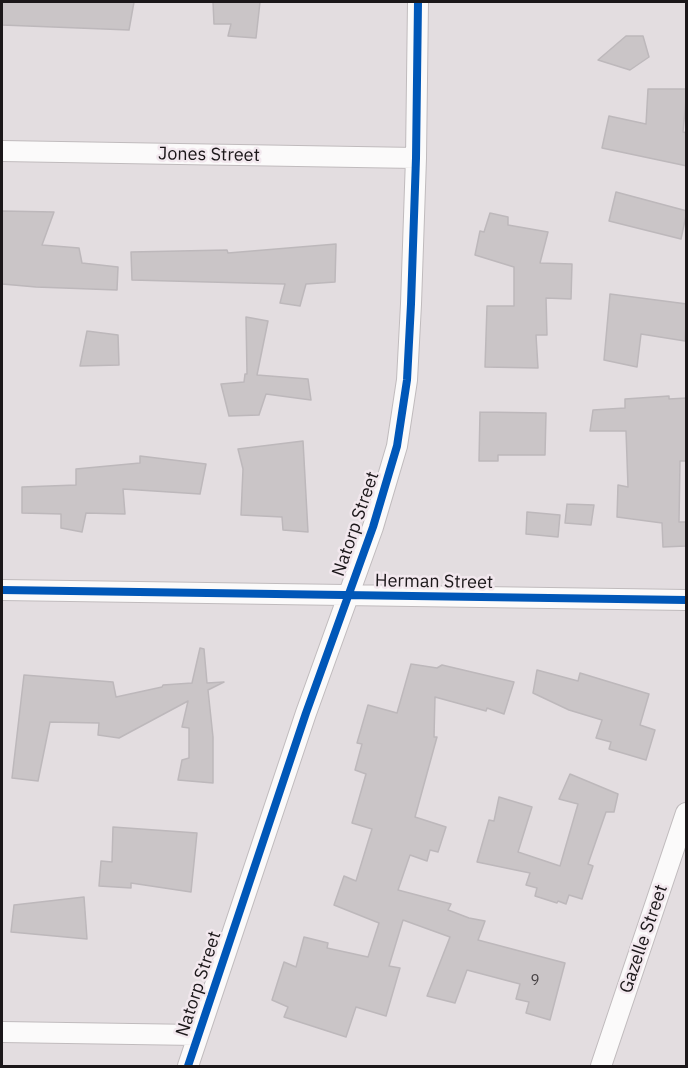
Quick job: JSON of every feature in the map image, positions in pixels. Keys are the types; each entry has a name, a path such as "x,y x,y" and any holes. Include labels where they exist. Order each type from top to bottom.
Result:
{"street":[{"name":"Natorp Street","path":"188,1066 397,446 403,412 411,303 418,2"},
{"name":"Jones Street","path":"2,151 416,158"},
{"name":"Herman Street","path":"2,591 687,600"},
{"name":"Gazelle Street","path":"601,1066 687,813"},
{"path":"2,1032 197,1035"}],"building":[{"path":"2,2 134,2 129,30 2,25"},
{"path":"213,2 260,2 256,38 228,36 231,24 214,24"},
{"path":"626,36 643,36 649,57 630,70 598,60"},
{"path":"648,89 687,89 683,132 687,133 687,166 602,148 609,116 646,124"},
{"path":"616,192 687,211 681,239 609,221"},
{"path":"2,211 54,212 42,245 79,248 82,263 118,267 117,290 2,284"},
{"path":"490,213 508,217 508,225 548,232 540,263 572,264 571,299 546,298 547,335 536,335 538,368 485,367 487,306 514,306 514,267 475,255 480,231 484,232"},
{"path":"336,244 335,282 306,284 300,306 280,303 285,284 132,280 131,252 227,250 228,253"},
{"path":"610,294 687,304 685,341 641,334 637,367 604,360"},
{"path":"246,317 268,321 257,375 308,379 311,400 266,394 259,415 229,416 221,384 244,382 245,374 247,374"},
{"path":"87,331 118,335 119,365 80,366"},
{"path":"669,396 669,399 687,398 686,461 680,461 679,522 686,522 686,546 663,547 662,523 617,517 618,485 628,487 626,431 590,431 593,410 625,408 625,399"},
{"path":"480,412 546,413 545,455 498,455 498,461 479,461"},
{"path":"303,441 308,532 283,530 282,517 241,515 243,469 238,449"},
{"path":"140,456 206,464 200,494 123,489 125,514 86,513 82,532 61,528 61,514 22,513 22,487 76,485 76,469 140,463"},
{"path":"567,504 594,505 591,525 565,523"},
{"path":"527,512 560,515 558,537 526,534"},
{"path":"200,648 204,649 207,683 224,682 208,690 213,737 213,783 178,780 182,760 189,758 189,728 182,727 188,701 119,738 98,735 99,723 50,722 38,781 12,778 24,675 113,682 116,697 163,685 192,683"},
{"path":"411,664 437,668 442,665 514,682 504,714 435,697 434,737 437,737 415,817 446,827 438,852 430,850 427,861 410,855 398,890 451,904 448,910 485,921 478,940 565,963 550,1020 526,1013 529,1002 516,999 520,984 467,970 455,1003 427,996 450,937 403,920 389,966 400,968 386,1016 356,1007 346,1037 284,1017 288,1007 272,1000 284,962 296,967 304,937 328,943 327,948 368,957 379,923 334,905 344,876 356,881 372,829 352,823 366,774 355,770 362,744 357,743 368,705 397,713"},
{"path":"537,670 578,681 580,673 649,694 640,725 655,730 646,760 609,749 611,742 596,738 602,720 569,710 533,693"},
{"path":"570,774 618,794 614,812 606,812 588,864 593,866 582,899 569,895 566,904 535,896 537,888 526,885 530,873 477,862 489,820 494,821 499,797 532,807 518,852 560,866 578,804 559,799"},
{"path":"113,827 197,833 191,892 131,883 131,888 99,886 101,861 112,862"},
{"path":"84,897 87,939 11,932 14,905"}],"cycle path":[{"path":"188,1066 306,713 373,527 397,446 407,380 411,304 418,2"},
{"path":"2,590 686,600"}]}
